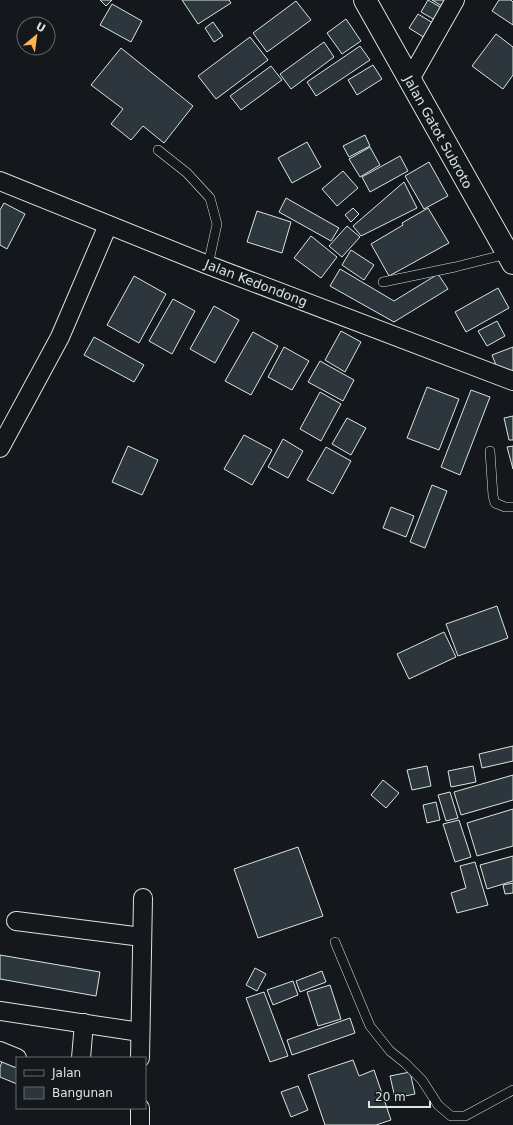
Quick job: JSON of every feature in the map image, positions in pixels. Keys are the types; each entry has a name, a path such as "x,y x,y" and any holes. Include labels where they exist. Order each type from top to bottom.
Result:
{"main road":[{"name":"Jalan Gatot Subroto","path":"365,0 510,259"}],"street":[{"path":"410,81 455,0"},
{"name":"Jalan Kedondong","path":"0,181 208,265 513,381"},
{"path":"0,448 60,337 108,225"},
{"path":"140,1057 143,898"},
{"path":"16,921 142,937"},
{"path":"0,1011 140,1032"},
{"path":"81,1057 84,1023"},
{"path":"0,1051 16,1058"},
{"path":"140,1109 140,1125"}],"lane":[{"path":"158,150 187,173 210,198 217,224 208,265"},
{"path":"383,282 455,267 510,259"},
{"path":"490,452 493,496 495,503 505,507 513,506"},
{"path":"335,942 370,1026 390,1051 422,1080 438,1105 451,1116 465,1116 513,1090"}],"building":[{"path":"100,0 112,0 106,6"},
{"path":"182,0 229,0 231,3 198,24"},
{"path":"428,0 442,8 435,20 421,12"},
{"path":"432,0 446,0 442,6"},
{"path":"499,0 511,0 513,2 513,25 492,11"},
{"path":"296,1 311,20 267,52 253,33"},
{"path":"112,4 142,21 131,42 100,25"},
{"path":"418,14 433,23 425,38 409,28"},
{"path":"346,19 361,41 342,54 327,33"},
{"path":"213,22 223,36 214,42 205,28"},
{"path":"496,34 513,47 513,75 503,89 472,66"},
{"path":"250,37 268,60 216,99 198,76"},
{"path":"324,42 334,57 291,89 280,74"},
{"path":"360,46 370,60 316,96 307,82"},
{"path":"121,48 193,106 164,143 143,126 131,140 111,124 123,109 91,85"},
{"path":"373,65 382,79 357,95 348,80"},
{"path":"271,66 282,80 241,110 230,96"},
{"path":"365,135 370,146 349,157 343,146"},
{"path":"307,142 321,167 292,183 278,158"},
{"path":"370,147 380,165 360,177 349,159"},
{"path":"400,156 408,171 370,192 362,177"},
{"path":"429,162 448,196 424,209 405,176"},
{"path":"343,171 358,188 337,206 322,189"},
{"path":"404,182 417,208 361,236 353,226"},
{"path":"286,198 339,228 331,241 279,212"},
{"path":"4,203 25,214 7,249 0,245 0,210"},
{"path":"353,208 359,214 351,222 345,215"},
{"path":"428,208 449,243 389,276 371,244 403,225 402,223"},
{"path":"257,211 291,222 282,253 247,242"},
{"path":"347,226 360,237 342,257 329,246"},
{"path":"311,236 337,257 321,278 294,258"},
{"path":"351,250 374,265 364,280 342,265"},
{"path":"340,269 394,301 438,274 448,289 394,322 330,286"},
{"path":"134,276 166,294 139,343 107,325"},
{"path":"498,288 509,308 466,332 455,312"},
{"path":"173,299 195,311 172,354 149,341"},
{"path":"214,306 239,320 215,363 190,349"},
{"path":"497,321 505,336 487,346 478,331"},
{"path":"341,331 361,342 345,372 325,360"},
{"path":"253,332 278,346 251,395 225,381"},
{"path":"94,337 144,365 134,382 84,355"},
{"path":"284,347 309,361 292,390 268,377"},
{"path":"513,347 513,371 496,365 492,355"},
{"path":"320,361 354,380 343,401 308,382"},
{"path":"427,387 459,399 439,450 407,438"},
{"path":"471,390 490,397 460,475 441,467"},
{"path":"320,392 341,404 321,441 300,429"},
{"path":"513,416 513,440 509,440 504,418"},
{"path":"347,418 366,428 351,455 332,444"},
{"path":"244,435 272,450 252,485 224,469"},
{"path":"283,439 303,451 288,478 268,467"},
{"path":"128,446 158,460 142,495 112,482"},
{"path":"513,446 513,469 507,447"},
{"path":"326,447 351,461 333,494 307,480"},
{"path":"432,485 447,491 425,548 410,542"},
{"path":"391,507 414,516 406,537 383,528"},
{"path":"497,606 508,638 458,656 446,624"},
{"path":"444,632 456,657 409,679 397,654"},
{"path":"513,746 513,761 482,768 479,754"},
{"path":"427,766 431,786 412,790 407,770"},
{"path":"473,766 476,782 451,787 448,771"},
{"path":"513,775 513,800 461,815 454,792"},
{"path":"383,780 399,793 386,808 371,795"},
{"path":"450,792 458,818 446,821 438,795"},
{"path":"436,802 440,820 427,823 423,805"},
{"path":"513,809 513,846 477,856 467,823"},
{"path":"459,820 471,857 455,862 443,824"},
{"path":"298,847 323,916 258,938 234,869"},
{"path":"513,856 513,881 487,889 480,865"},
{"path":"475,862 488,905 457,913 451,893 466,888 460,866"},
{"path":"513,883 513,893 505,894 503,885"},
{"path":"0,955 100,972 96,996 0,979"},
{"path":"255,968 266,974 257,991 246,985"},
{"path":"322,971 326,982 300,992 296,981"},
{"path":"293,981 298,995 273,1005 267,990"},
{"path":"330,985 341,1019 318,1026 307,992"},
{"path":"264,992 288,1056 270,1062 246,998"},
{"path":"350,1018 355,1033 292,1055 287,1040"},
{"path":"4,1057 16,1062 16,1084 0,1077 0,1067"},
{"path":"353,1060 359,1076 374,1070 391,1120 376,1125 325,1125 308,1075"},
{"path":"410,1072 415,1094 395,1098 390,1076"},
{"path":"298,1086 308,1110 291,1117 281,1092"}]}
